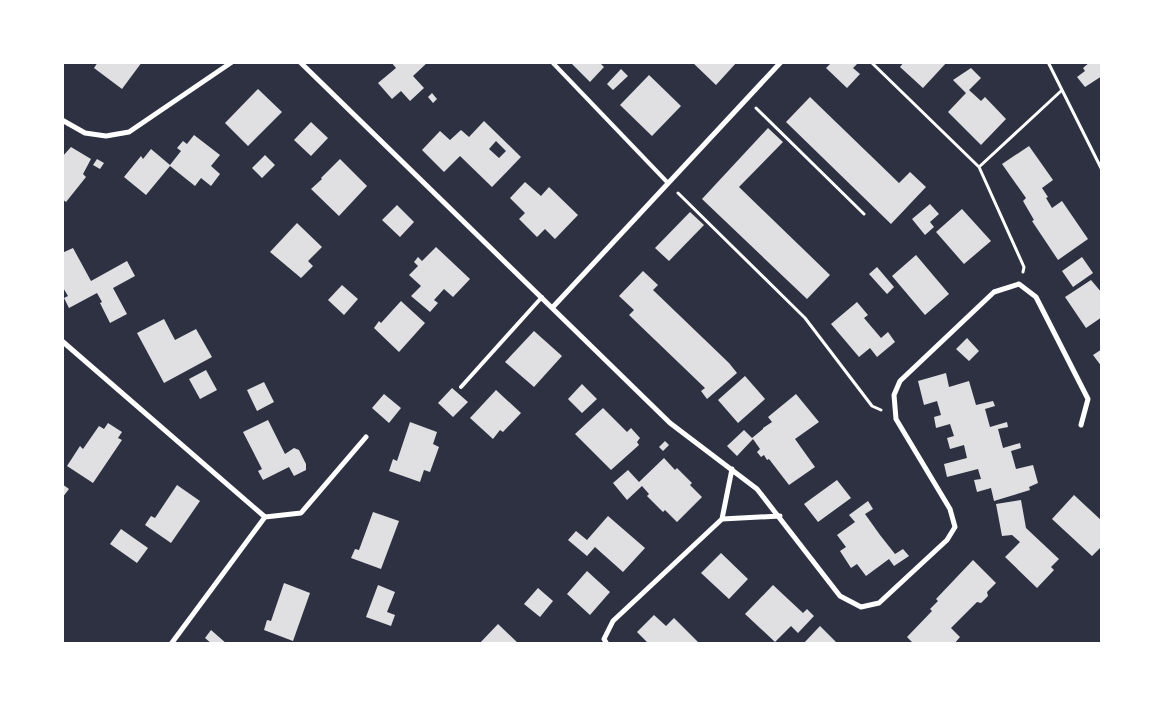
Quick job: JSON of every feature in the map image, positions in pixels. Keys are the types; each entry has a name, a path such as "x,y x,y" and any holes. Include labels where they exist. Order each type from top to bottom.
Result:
{"street":[{"path":"62,120 85,133 106,136 129,132 232,62"},
{"path":"300,62 670,423 757,490 780,516 840,596 861,607 879,603 947,540 955,527 950,509 896,419 894,395 900,381 994,292 1019,284 1036,297 1088,399 1081,425"},
{"path":"552,308 781,62"},
{"path":"62,341 265,517"},
{"path":"171,644 265,517 301,513 366,437"},
{"path":"606,644 604,639 614,621 722,519 732,469"},
{"path":"722,519 780,516"}],"lane":[{"path":"552,62 668,183"},
{"path":"461,387 542,297"}],"path":[{"path":"871,62 979,167 1024,267 1019,284"},
{"path":"1048,62 1102,170"},
{"path":"979,167 1061,90"},
{"path":"747,99 864,214"},
{"path":"668,183 805,318 872,406 896,419"}],"building":[{"path":"98,62 142,62 122,89 94,68"},
{"path":"391,62 428,62 413,76 424,88 410,101 401,91 392,99 378,83 396,68"},
{"path":"570,62 599,62 604,67 590,82"},
{"path":"692,62 737,62 716,85"},
{"path":"832,62 859,62 853,68 860,74 847,88 826,68"},
{"path":"904,62 947,62 923,88 900,67"},
{"path":"1090,62 1102,62 1102,76 1085,87 1077,77 1085,71 1083,68"},
{"path":"971,68 981,78 969,90 981,101 985,97 1006,119 981,145 948,112 966,93 953,80"},
{"path":"621,69 628,76 613,90 607,84"},
{"path":"649,75 681,106 652,136 620,105"},
{"path":"258,89 282,112 248,146 225,123"},
{"path":"432,93 437,99 433,103 428,97"},
{"path":"810,97 899,183 910,172 926,187 891,224 786,122"},
{"path":"484,121 521,157 492,187 460,156 444,172 422,150 440,131 450,140 461,130 469,137","holes":["496,141 506,151 499,158 489,149"]},
{"path":"311,122 328,138 311,156 294,140"},
{"path":"768,128 783,142 739,187 830,275 807,299 702,199"},
{"path":"194,135 220,155 211,166 220,174 211,186 201,178 195,186 170,166 146,195 124,177 141,156 143,159 151,149 170,165 181,151 177,148 183,141 187,144"},
{"path":"1029,146 1053,180 1042,188 1052,208 1062,201 1088,239 1058,260 1032,221 1034,220 1023,201 1026,198 1002,164"},
{"path":"71,147 91,159 83,174 86,177 66,202 62,199 62,157"},
{"path":"265,155 275,165 262,178 252,168"},
{"path":"97,159 104,163 100,169 93,165"},
{"path":"340,159 367,186 339,216 311,189"},
{"path":"525,182 541,196 549,187 578,215 555,239 545,229 537,237 519,219 525,213 510,198"},
{"path":"930,204 939,214 930,222 934,227 925,235 912,219"},
{"path":"397,205 414,222 400,237 382,220"},
{"path":"962,209 991,241 964,264 936,232"},
{"path":"690,212 704,225 669,261 655,248"},
{"path":"297,223 322,247 308,261 313,266 301,278 270,252"},
{"path":"436,247 470,279 453,297 444,289 434,300 438,303 430,312 411,296 421,286 409,275 418,266 414,262 418,257 422,261"},
{"path":"73,248 91,281 127,261 135,276 113,288 127,314 110,323 97,293 69,308 64,298 68,296 62,286 62,253"},
{"path":"916,255 949,294 925,315 892,276"},
{"path":"1082,257 1093,273 1073,287 1062,271"},
{"path":"877,267 894,287 887,294 869,274"},
{"path":"643,271 658,285 653,290 737,373 707,399 701,391 705,388 629,315 634,310 619,296"},
{"path":"1091,280 1102,293 1102,317 1086,328 1065,297"},
{"path":"342,285 358,299 344,315 328,300"},
{"path":"401,301 425,323 399,352 374,328"},
{"path":"857,302 868,315 864,318 881,338 888,332 895,342 877,357 870,348 859,357 831,324"},
{"path":"164,319 175,340 196,329 212,357 164,383 137,333"},
{"path":"534,331 562,356 534,387 505,362"},
{"path":"967,338 979,351 969,361 956,349"},
{"path":"1102,349 1102,367 1093,355"},
{"path":"206,370 217,390 200,399 189,379"},
{"path":"946,373 949,387 969,381 976,405 993,401 995,406 985,409 990,427 1007,422 1008,427 998,429 1003,448 1020,443 1021,448 1011,451 1016,469 1033,465 1038,483 1029,487 1030,490 994,501 991,488 977,492 974,480 981,479 978,469 947,477 944,464 967,458 964,445 950,449 947,438 954,436 950,424 936,428 934,417 941,415 937,401 924,405 918,381"},
{"path":"745,376 765,399 738,423 718,400"},
{"path":"264,382 274,402 257,411 247,390"},
{"path":"582,384 597,399 582,413 568,399"},
{"path":"452,388 468,402 453,417 438,403"},
{"path":"496,390 521,413 503,432 500,430 493,439 470,418"},
{"path":"384,394 401,408 389,423 372,408"},
{"path":"796,394 819,422 795,439 815,467 789,485 769,459 767,460 764,455 761,457 757,452 760,449 753,439 737,456 727,446 744,430 752,438 772,422 768,417"},
{"path":"603,408 627,432 631,428 640,438 637,442 639,445 611,470 575,434"},
{"path":"268,420 285,454 294,448 299,450 306,464 306,470 294,476 289,467 263,480 258,471 262,469 243,432"},
{"path":"410,422 437,432 433,444 439,447 430,472 424,470 420,482 389,471 393,459 397,461"},
{"path":"108,423 122,432 118,438 122,440 93,483 67,466 80,446 83,449 99,426 104,429"},
{"path":"665,441 669,445 663,451 659,447"},
{"path":"664,458 675,470 677,468 692,483 690,485 702,497 677,522 665,510 663,512 647,496 649,494 642,486 627,500 613,483 628,470 639,482"},
{"path":"837,480 851,498 818,522 804,504"},
{"path":"62,484 69,489 62,498"},
{"path":"177,485 200,501 171,543 145,525 151,516 155,518"},
{"path":"1074,495 1102,521 1102,546 1092,556 1052,519"},
{"path":"1021,500 1026,528 1059,559 1051,567 1054,570 1037,588 1005,557 1020,542 1012,535 1002,536 996,504"},
{"path":"868,501 873,509 865,514 880,535 895,554 903,549 909,556 894,566 889,559 866,576 857,564 851,568 840,551 846,547 837,535 855,522 849,515"},
{"path":"373,512 399,521 381,569 351,558 355,549 359,550"},
{"path":"608,516 645,548 623,572 595,547 587,556 568,540 576,531 587,540"},
{"path":"121,529 148,548 137,563 110,544"},
{"path":"721,553 748,579 729,599 701,573"},
{"path":"973,560 996,583 987,592 988,596 981,603 977,602 951,628 960,637 954,644 914,644 907,637 932,611 930,609 938,601 936,599"},
{"path":"587,571 610,592 590,615 567,594"},
{"path":"284,583 310,593 293,641 264,630 267,620 271,621"},
{"path":"378,585 395,592 387,612 395,615 391,626 366,617"},
{"path":"773,585 803,613 807,609 814,616 798,633 791,626 775,642 745,614"},
{"path":"538,588 553,601 540,617 524,604"},
{"path":"654,615 666,626 674,618 700,644 649,644 637,632"},
{"path":"498,624 519,644 479,644"},
{"path":"820,626 838,644 803,644"},
{"path":"211,630 227,644 212,644 205,638"}]}
